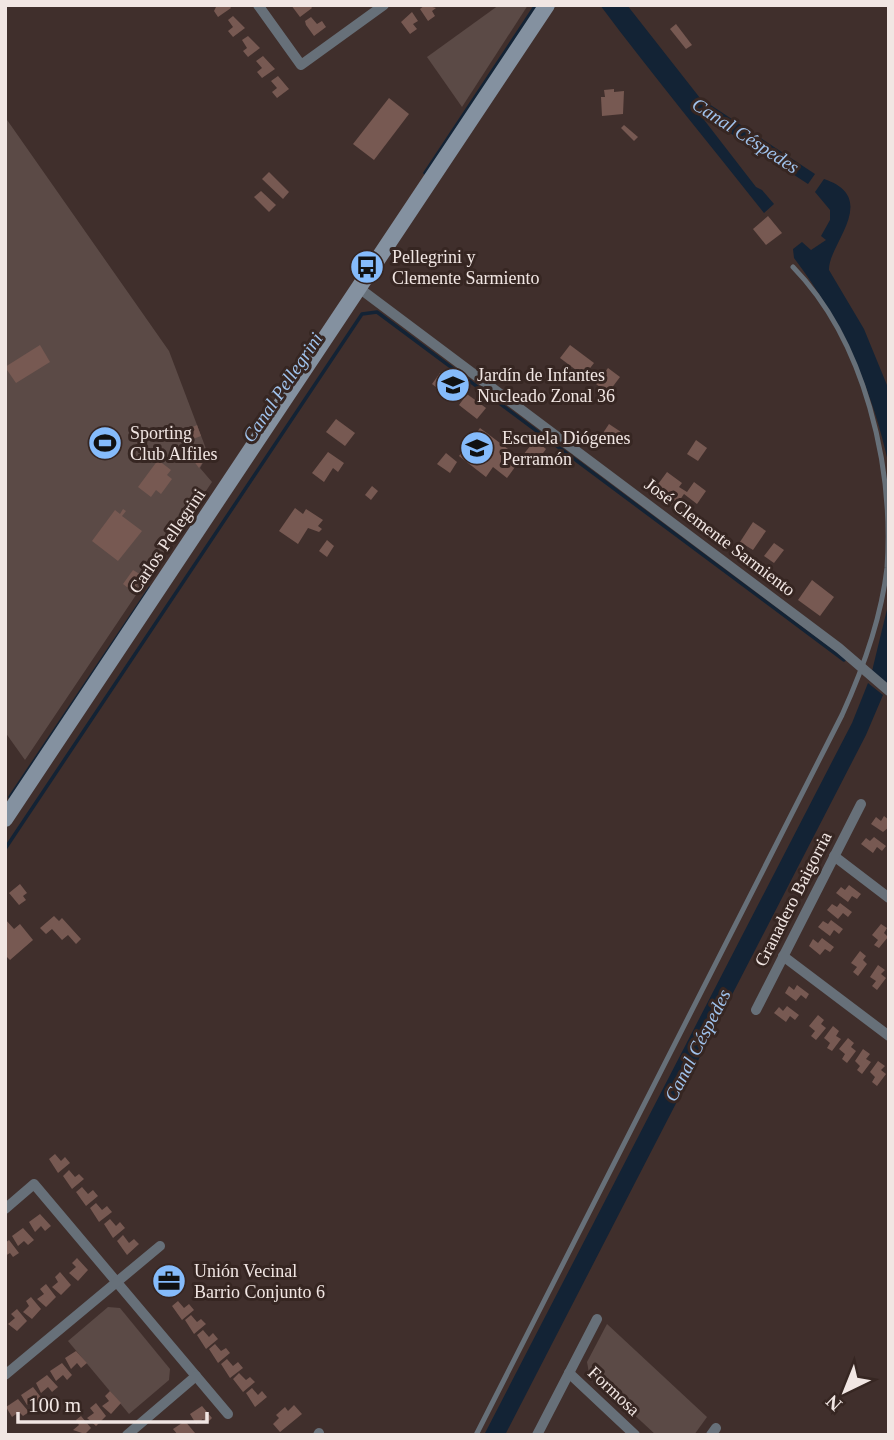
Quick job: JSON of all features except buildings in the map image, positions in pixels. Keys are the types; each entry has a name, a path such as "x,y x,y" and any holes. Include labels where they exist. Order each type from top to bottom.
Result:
{"main road":[{"name":"Carlos Pellegrini","path":"5,819 547,5"}],"street":[{"path":"258,5 301,65 384,5"},
{"name":"José Clemente Sarmiento","path":"359,288 828,641 887,690"},
{"name":"Granadero Baigorria","path":"756,1010 861,804"},
{"path":"834,856 889,898"},
{"path":"783,956 889,1036"},
{"path":"5,1209 34,1184 228,1414"},
{"path":"5,1375 160,1246"},
{"path":"537,1435 597,1319"},
{"name":"Formosa","path":"569,1373 635,1435"},
{"path":"127,1435 196,1376"}],"lane":[{"path":"476,1435 865,673 887,567 886,492 879,443 867,400 837,327 817,295 793,267"}],"shaded area":[{"path":"499,5 528,5 462,107 427,57"},
{"name":"Sporting Club Alfiles","path":"5,117 169,351 208,454 200,468 212,482 25,760 5,732"},
{"path":"108,1307 120,1308 170,1369 169,1380 129,1414 68,1341"},
{"path":"607,1324 707,1417 694,1435 656,1435 589,1373 587,1362"}],"water":[{"name":"Canal Céspedes","path":"600,5 627,5 700,98 815,174 808,184 698,112 756,187 774,204 764,213"},
{"path":"824,179 841,187 849,198 848,222 831,259 829,270 864,329 889,390 889,466 874,409 853,356 827,306 794,258 793,249 802,242 811,250 826,240 821,236 830,220 830,210 815,192"},
{"path":"889,601 889,678 887,683 872,671"},
{"name":"Canal Céspedes","path":"868,683 883,695 866,735 505,1435 484,1435 852,723"}],"waterway":[{"name":"Canal Pellegrini","path":"425,173 536,5"},
{"path":"5,849 362,314 377,312 844,660"},
{"name":"Canal Pellegrini","path":"10,797 150,588"}],"place":[{"name":"Pellegrini y Clemente Sarmiento","path":"367,267"},
{"name":"Jardín de Infantes Nucleado Zonal 36","path":"453,385"},
{"name":"Sporting Club Alfiles","path":"105,443"},
{"name":"Escuela Diógenes Perramón","path":"477,448"},
{"name":"Unión Vecinal Barrio Conjunto 6","path":"169,1281"}]}
